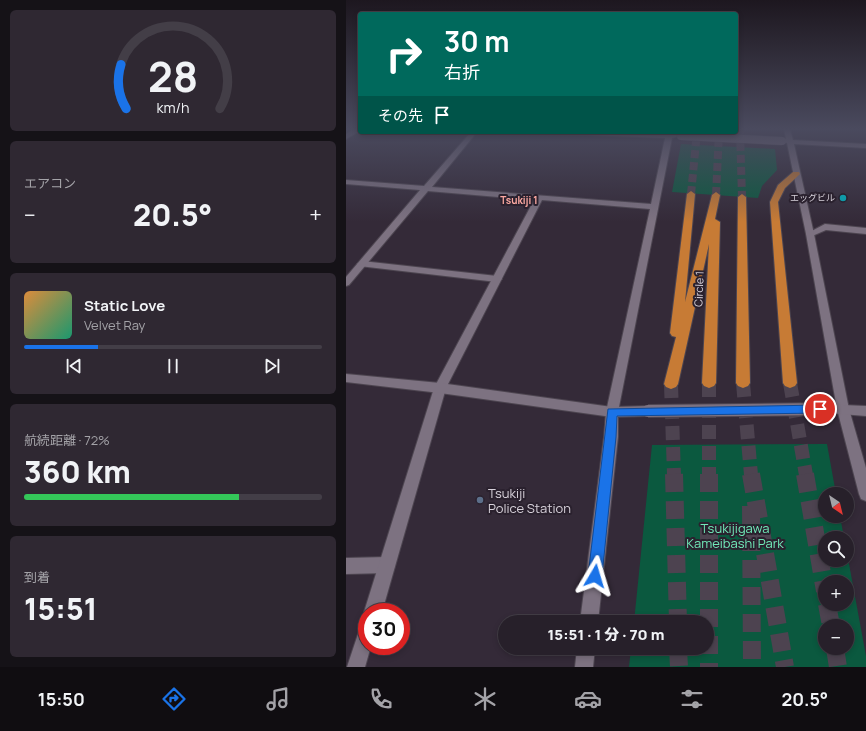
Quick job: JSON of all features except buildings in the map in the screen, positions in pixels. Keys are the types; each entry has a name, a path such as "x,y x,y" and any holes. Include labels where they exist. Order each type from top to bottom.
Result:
{"highway":[{"path":"790,383 774,202 781,187 796,174"},
{"name":"Circle 1","path":"691,194 671,384 716,195 709,383"},
{"path":"742,197 743,383"}],"street":[{"path":"346,283 450,160"},
{"path":"591,615 611,437 612,412 655,207 667,160"},
{"path":"793,160 810,234 843,409 866,494"},
{"path":"346,182 655,207"},
{"path":"376,603 440,388 539,198"},
{"path":"810,234 825,227 866,231"},
{"path":"362,264 497,279"},
{"path":"346,378 440,388 612,412 820,409 866,411"},
{"path":"346,566 387,565"},
{"path":"356,667 360,655"},
{"path":"584,667 585,655"}],"green space":[{"path":"678,160 776,160 777,170 762,186 758,198 672,192"},
{"name":"Tsukijigawa Kameibashi Park","path":"827,444 835,487 818,487 818,523 841,523 843,531 818,531 818,567 850,567 851,575 818,575 818,611 854,611 854,591 866,656 866,667 629,667 630,655 714,655 714,615 635,615 652,445"}],"tunnel":[{"path":"691,194 694,160"},
{"path":"716,195 718,160"},
{"path":"741,160 742,197"},
{"path":"709,383 709,667"},
{"path":"743,383 751,475"},
{"path":"790,383 806,475"},
{"path":"671,384 674,475"},
{"path":"674,474 678,615"},
{"path":"751,474 785,667"},
{"path":"805,474 822,575"},
{"path":"751,506 752,667"},
{"path":"828,611 830,619"},
{"path":"678,655 679,667"},
{"path":"836,655 838,667"}],"place":[{"name":"エッグビル","path":"843,198"},
{"name":"Tsukiji Police Station","path":"480,500"}],"district":[{"name":"Tsukiji 1","path":"519,200"}],"route":[{"path":"595,576 611,437 612,412 820,409"}]}
